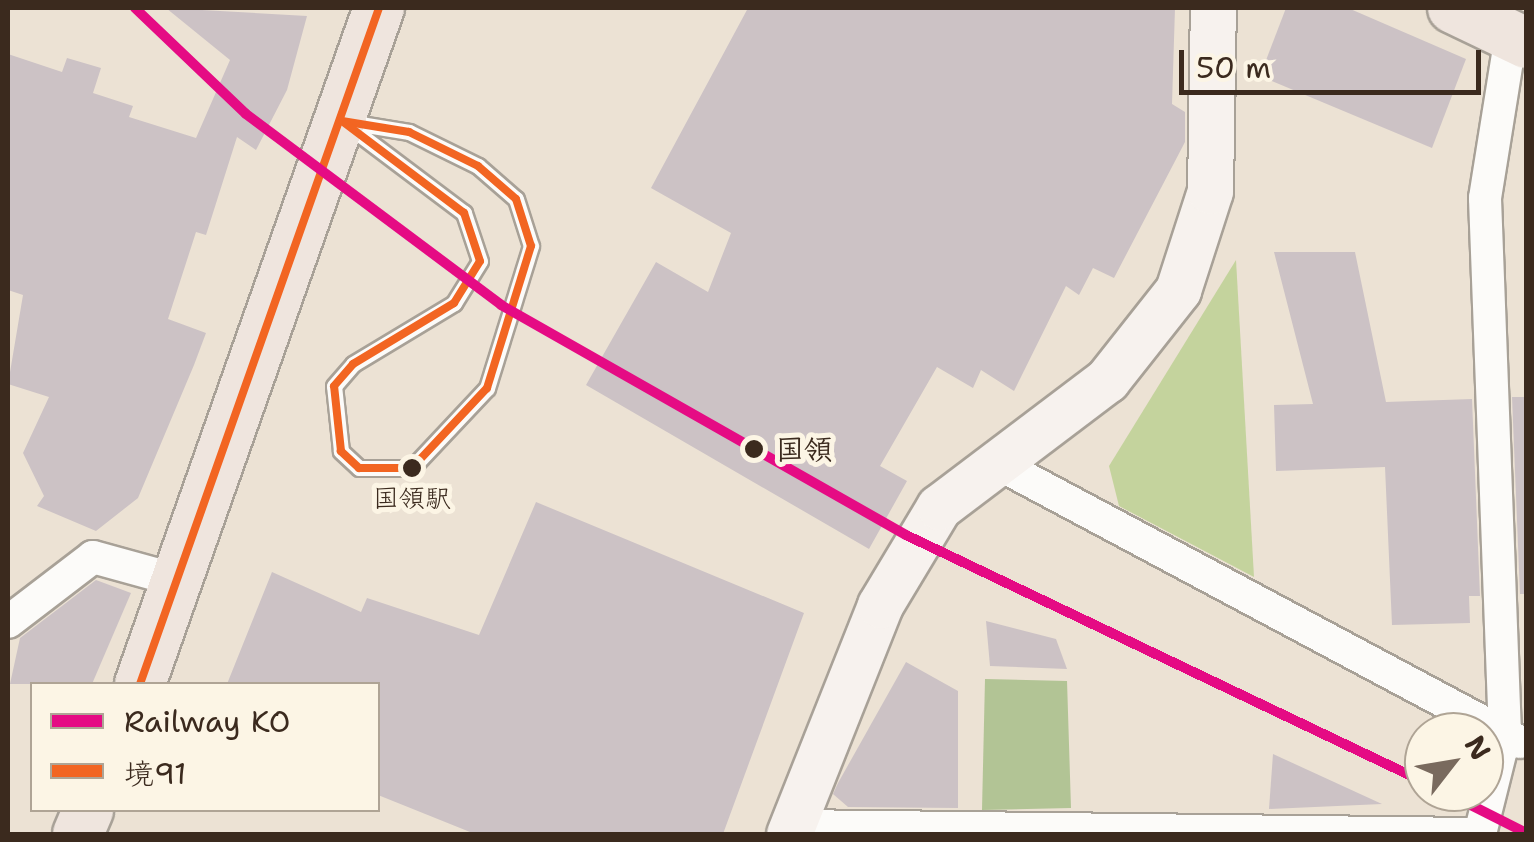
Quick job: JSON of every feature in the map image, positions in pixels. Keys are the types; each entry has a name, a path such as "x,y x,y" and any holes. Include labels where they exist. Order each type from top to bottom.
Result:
{"main road":[{"path":"141,682 184,582 379,8"},
{"path":"1454,8 1519,39"}],"street":[{"path":"1213,8 1210,191 1178,290 1107,380 939,507 880,605 790,830 1480,834 1516,740 1485,198 1519,39"},
{"path":"995,462 1516,740"},
{"path":"8,622 93,558 184,582"}],"lane":[{"path":"342,121 409,132 478,166 516,199 531,246 487,388 412,468 360,468 341,451 334,386 353,364 454,303 480,261 464,213 342,121"}],"green space":[{"path":"1236,260 1254,577 1119,506 1109,466"},
{"path":"985,679 1067,681 1071,808 982,810"}],"building":[{"path":"166,8 307,16 287,90 256,150 237,137 206,235 196,232 168,319 206,333 194,365 138,498 96,531 37,506 44,496 23,453 49,397 8,384 23,295 8,290 8,54 62,72 67,58 101,68 93,93 133,106 129,117 196,138 230,60"},
{"path":"748,8 1175,8 1172,104 1185,112 1185,142 1114,278 1093,268 1079,295 1066,286 1014,391 981,370 973,388 937,367 880,466 907,481 869,549 586,385 656,262 708,292 731,233 651,188"},
{"path":"1286,8 1348,8 1466,59 1432,148 1260,76"},
{"path":"1274,252 1355,252 1386,402 1472,399 1480,596 1469,596 1470,623 1392,625 1385,467 1276,471 1274,405 1313,404"},
{"path":"1512,397 1526,397 1526,594 1520,594"},
{"path":"536,502 804,613 723,834 475,834 380,796 380,682 228,682 272,572 361,612 367,598 479,635"},
{"path":"96,580 131,593 93,682 10,684 20,638"},
{"path":"986,621 1056,639 1067,669 990,666"},
{"path":"906,662 958,691 958,808 848,807 833,794"},
{"path":"1273,754 1382,804 1269,809"}],"rail line":[{"name":"KO","path":"135,8 246,114 501,305 906,535 1404,772"},
{"name":"KO","path":"1485,812 1526,833"}],"transit line":[{"name":"境91","path":"141,682 379,8"},
{"name":"境91","path":"342,121 409,132 478,166 516,199 531,246 487,388 412,468 359,468 341,451 334,386 353,364 454,303 480,261 464,213 342,121"}],"place":[{"name":"国領","path":"754,449"},
{"name":"国領駅","path":"412,468"}]}
